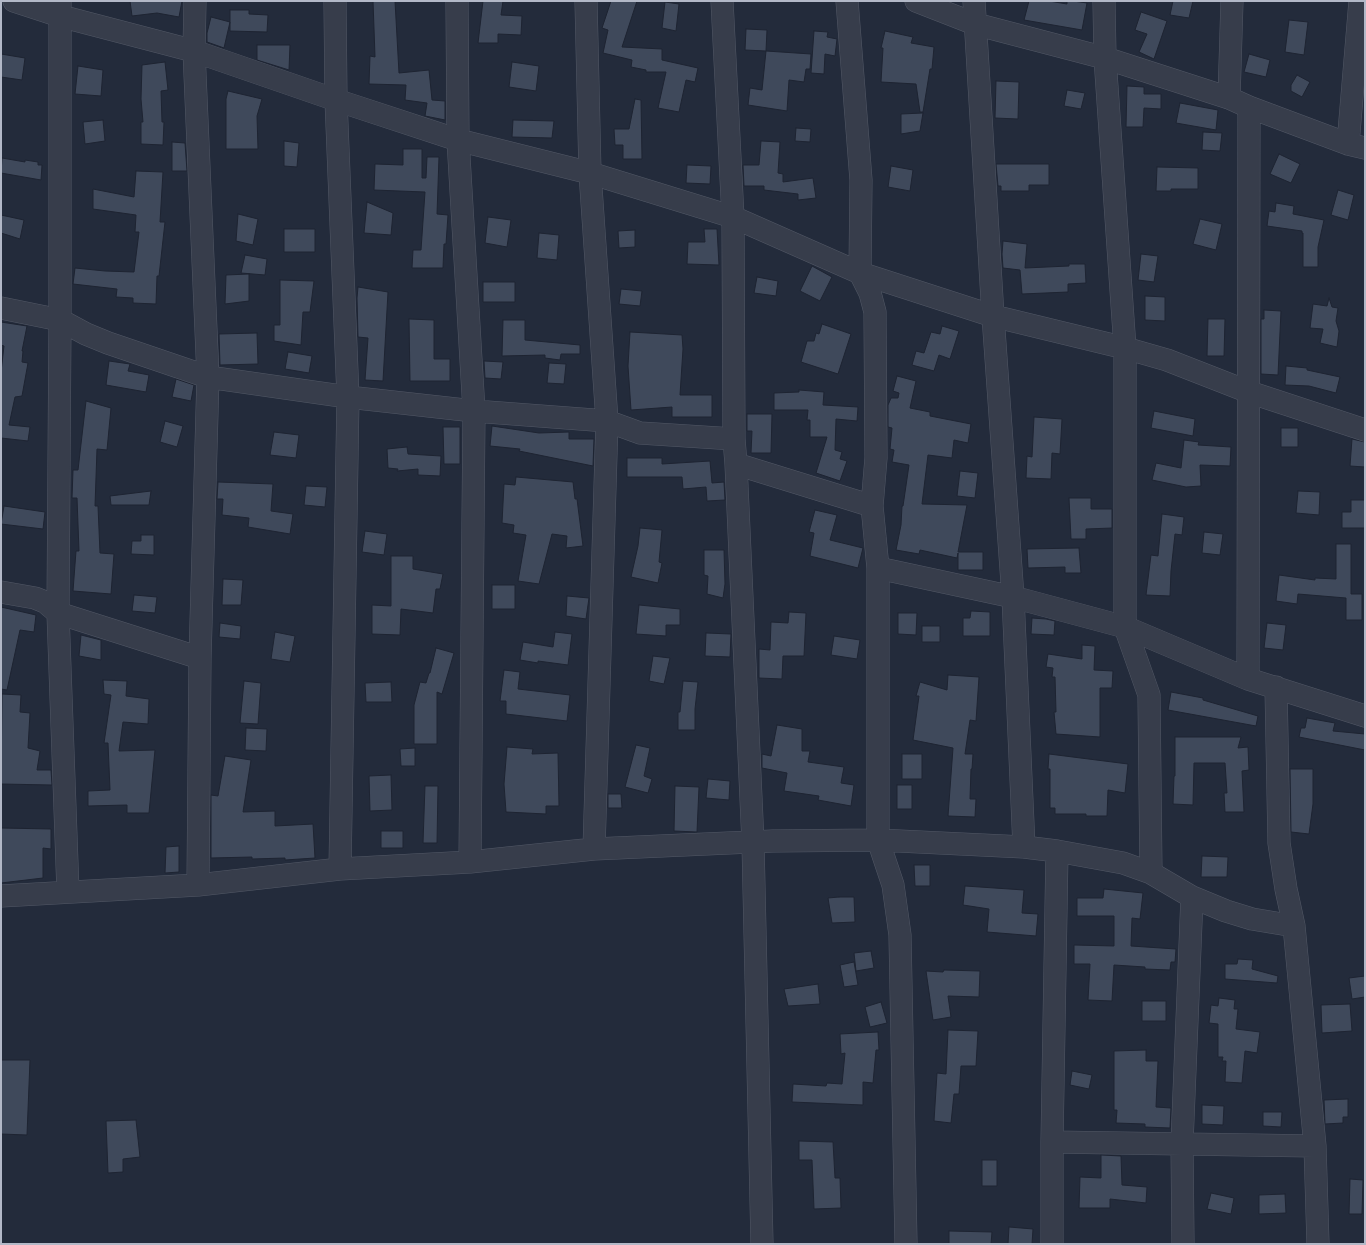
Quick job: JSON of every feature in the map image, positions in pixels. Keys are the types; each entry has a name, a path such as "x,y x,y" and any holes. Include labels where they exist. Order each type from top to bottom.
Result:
{"street":[{"path":"14,1 60,8 194,51 458,140 590,173 733,217 860,273 993,316 1125,348 1167,360 1249,392 1365,430"},
{"path":"195,1 194,51 208,377 200,658 198,885"},
{"path":"335,1 336,100 348,397 340,869"},
{"path":"457,1 458,140 474,411 470,862"},
{"path":"586,1 590,173 607,421 594,849"},
{"path":"722,1 733,217 734,439 753,843 762,1244"},
{"path":"847,1 861,180 860,273 870,293 875,312 876,458 872,506 878,568 878,840 893,885 900,935 906,1244"},
{"path":"916,1 975,24 1105,58 1229,98 1249,107 1357,146 1360,1"},
{"path":"974,1 993,316 1013,597 1024,847"},
{"path":"1104,1 1105,58 1125,348 1125,627 1149,696 1151,873"},
{"path":"1229,98 1232,1"},
{"path":"60,8 58,613 68,892"},
{"path":"1248,679 1249,107"},
{"path":"1,308 60,320 86,334 108,343 208,377 348,397 474,411 607,421 640,433 734,439"},
{"path":"736,464 872,506"},
{"path":"878,568 1013,597 1125,627 1248,679 1365,716"},
{"path":"1,592 35,598 45,602 58,613 200,658"},
{"path":"1276,687 1279,843 1286,889 1294,926 1315,1146 1318,1244"},
{"path":"1,896 198,885 340,869 470,862 594,849 878,840 1024,847 1057,851 1122,863 1151,873 1192,897 1226,911 1252,919 1294,926"},
{"path":"1052,1244 1052,1142 1057,851"},
{"path":"1183,1244 1182,1143 1192,897"},
{"path":"1052,1142 1315,1146"}],"building":[{"path":"130,1 182,1 179,17 157,13 132,16"},
{"path":"373,1 395,1 399,73 429,70 432,100 445,101 445,120 425,116 427,103 405,100 406,85 369,84 370,56 375,57"},
{"path":"483,1 503,1 501,15 522,16 521,35 498,34 498,43 478,43"},
{"path":"611,1 637,1 622,47 662,49 662,60 698,68 695,82 686,80 679,112 658,108 666,72 646,72 646,70 631,67 632,60 603,53 608,30 602,28"},
{"path":"1029,1 1049,1 1067,4 1067,1 1087,3 1082,30 1024,20"},
{"path":"1173,1 1193,1 1189,18 1170,15"},
{"path":"665,2 679,4 676,31 662,28"},
{"path":"230,10 249,10 249,14 268,15 267,32 230,31"},
{"path":"1141,12 1167,21 1154,59 1139,52 1147,34 1135,30"},
{"path":"211,17 230,22 224,48 207,42 207,33"},
{"path":"1289,20 1308,22 1304,55 1285,52"},
{"path":"746,29 767,30 766,51 745,50"},
{"path":"814,31 828,32 827,37 837,39 835,56 825,54 824,74 811,73"},
{"path":"885,31 913,37 911,43 934,47 932,69 930,69 923,112 920,112 916,84 881,82 883,48 881,48"},
{"path":"257,45 290,45 289,70 257,60"},
{"path":"766,51 811,54 810,69 806,69 804,82 789,80 787,111 748,105 750,88 762,90"},
{"path":"1,54 25,58 22,80 1,77"},
{"path":"1249,54 1270,60 1266,77 1244,72"},
{"path":"165,62 168,90 161,91 162,122 164,122 163,145 141,144 141,122 143,122 141,99 142,65"},
{"path":"512,62 539,66 536,91 509,87"},
{"path":"78,66 103,70 101,96 75,94"},
{"path":"1297,75 1310,82 1302,97 1291,91 1291,85"},
{"path":"996,81 1019,82 1018,119 995,118"},
{"path":"1127,86 1144,87 1144,94 1161,94 1161,109 1144,108 1143,127 1126,127"},
{"path":"1067,90 1085,93 1081,109 1064,106"},
{"path":"228,91 262,99 257,116 258,149 226,149 226,99"},
{"path":"635,99 641,100 642,159 623,159 623,145 615,145 614,129 629,129"},
{"path":"1180,103 1218,110 1216,130 1176,123"},
{"path":"923,113 920,131 901,134 901,114"},
{"path":"103,120 105,141 85,144 83,122"},
{"path":"513,120 554,121 552,138 512,137"},
{"path":"796,128 811,129 810,142 795,141"},
{"path":"1203,132 1222,133 1220,151 1202,150"},
{"path":"284,141 299,143 297,167 284,166"},
{"path":"761,141 780,142 778,173 783,174 783,182 813,178 816,198 798,200 798,194 764,190 764,186 744,186 743,165 759,165"},
{"path":"172,142 185,143 187,171 172,171"},
{"path":"403,149 422,149 422,178 426,178 427,157 439,157 437,214 448,215 446,244 444,244 443,268 412,268 413,250 421,250 425,192 374,190 375,164 403,165"},
{"path":"1279,154 1300,164 1291,183 1270,174"},
{"path":"2,158 25,162 25,160 38,162 38,165 42,165 41,180 1,173"},
{"path":"996,164 1049,164 1049,185 1029,185 1029,191 1001,191 1001,186 998,186"},
{"path":"687,165 711,166 710,184 686,183"},
{"path":"891,166 913,170 910,191 888,187"},
{"path":"1157,167 1198,168 1198,189 1171,189 1171,191 1156,191"},
{"path":"136,171 163,172 160,222 165,222 159,276 157,276 156,304 133,303 133,298 116,297 117,289 73,284 75,268 134,272 139,232 135,232 136,215 93,209 93,189 134,197"},
{"path":"1338,190 1354,195 1348,220 1331,215"},
{"path":"367,202 393,213 391,235 364,233"},
{"path":"1276,203 1294,206 1293,214 1324,220 1318,247 1318,267 1303,267 1302,231 1267,226 1269,211 1275,212"},
{"path":"238,214 258,219 253,245 236,241"},
{"path":"1,215 24,220 20,239 1,233"},
{"path":"488,217 511,220 507,247 485,243"},
{"path":"1200,219 1222,224 1216,250 1193,244"},
{"path":"284,229 315,229 315,252 284,252"},
{"path":"704,229 717,229 719,265 687,264 688,242 705,242"},
{"path":"635,230 635,247 619,248 618,231"},
{"path":"539,233 559,235 557,260 537,258"},
{"path":"1003,241 1027,244 1025,268 1085,264 1086,283 1068,284 1068,292 1022,294 1020,270 1003,268"},
{"path":"1141,254 1158,256 1154,282 1138,280"},
{"path":"245,255 267,259 265,275 241,273"},
{"path":"812,266 832,277 820,301 800,291"},
{"path":"249,274 249,301 225,304 226,275"},
{"path":"757,277 778,281 776,296 754,293"},
{"path":"280,280 314,281 310,312 303,312 301,345 274,341 274,325 280,325"},
{"path":"483,282 515,282 515,302 483,302"},
{"path":"358,287 388,292 383,381 365,380 368,338 358,337"},
{"path":"621,289 642,291 640,306 619,304"},
{"path":"1145,296 1165,297 1165,321 1145,320"},
{"path":"1329,298 1332,307 1338,308 1336,321 1339,331 1337,347 1320,343 1323,329 1310,328 1313,304 1327,306"},
{"path":"1264,310 1281,311 1278,375 1261,374 1261,319 1264,319"},
{"path":"409,319 434,320 434,359 450,359 450,381 410,381"},
{"path":"1208,319 1225,319 1224,356 1207,356"},
{"path":"503,320 525,320 525,340 580,345 580,354 561,354 560,360 545,358 545,355 502,356"},
{"path":"1,322 27,326 22,351 22,362 28,363 22,396 15,397 9,425 30,427 28,441 1,438 1,372 4,346 1,345"},
{"path":"822,324 851,334 838,374 801,362 807,341 814,341 816,333 819,334"},
{"path":"942,326 959,331 950,359 939,355 934,371 912,365 916,351 924,353 931,332 940,334"},
{"path":"630,332 682,335 683,349 680,395 712,395 712,417 672,417 672,407 631,410 628,366"},
{"path":"257,333 258,364 220,365 219,334"},
{"path":"288,352 312,356 309,373 285,369"},
{"path":"109,361 130,364 128,371 149,375 146,392 106,385"},
{"path":"484,361 503,362 501,379 485,378"},
{"path":"549,363 566,364 564,384 547,383"},
{"path":"1286,366 1307,368 1307,370 1340,377 1336,393 1309,386 1285,385"},
{"path":"897,376 916,381 910,408 930,412 930,416 971,424 968,443 954,440 952,458 928,455 922,504 967,505 958,552 983,552 983,570 958,570 958,553 957,558 920,550 919,554 896,550 909,465 892,462 894,450 890,449 892,428 888,427 888,405 891,398 898,398 899,393 893,391"},
{"path":"176,379 194,385 191,401 172,397"},
{"path":"799,390 824,392 823,405 858,407 857,421 836,419 835,450 842,452 840,459 847,461 840,481 816,473 827,437 810,437 810,420 807,420 808,410 774,410 774,393 799,392"},
{"path":"86,401 111,408 107,450 97,449 95,506 98,506 100,553 114,554 111,594 73,591 76,551 79,551 77,498 72,498 73,470 78,470"},
{"path":"1154,411 1195,419 1193,436 1151,428"},
{"path":"747,414 772,414 771,453 751,453 752,431 747,431"},
{"path":"1034,417 1062,419 1060,454 1052,453 1051,479 1026,478 1027,456 1032,457"},
{"path":"165,421 183,426 177,447 160,442"},
{"path":"492,426 539,433 569,432 569,439 594,439 593,466 519,451 520,449 490,446"},
{"path":"443,427 460,427 460,464 444,464"},
{"path":"1281,428 1298,428 1298,447 1281,447"},
{"path":"274,432 299,435 296,458 270,455"},
{"path":"1352,439 1365,442 1365,467 1350,466"},
{"path":"1184,440 1199,442 1198,445 1231,447 1230,466 1200,465 1201,486 1186,487 1152,480 1156,463 1181,468"},
{"path":"407,447 408,454 441,456 440,476 418,475 418,469 397,471 398,469 388,468 387,449"},
{"path":"627,458 662,458 662,464 710,461 712,483 724,482 725,500 707,501 706,487 683,489 682,477 627,477"},
{"path":"960,471 978,473 975,498 957,496"},
{"path":"516,477 573,482 575,499 577,499 583,546 566,548 567,536 552,534 539,584 518,581 526,535 513,533 514,525 502,523 504,484 515,485"},
{"path":"218,482 273,484 271,511 293,514 290,534 248,527 249,518 222,515 223,499 217,499"},
{"path":"306,486 327,487 325,507 304,505"},
{"path":"151,491 149,505 111,505 110,496"},
{"path":"1298,491 1320,492 1319,515 1296,513"},
{"path":"1069,498 1091,498 1091,509 1112,509 1112,528 1086,529 1086,539 1071,539"},
{"path":"1351,500 1365,500 1365,528 1342,528 1342,512 1351,512"},
{"path":"4,506 45,512 43,529 1,524"},
{"path":"815,510 837,515 830,540 863,548 858,568 810,556 814,533 809,532"},
{"path":"1162,514 1184,517 1182,535 1175,534 1170,596 1146,595 1151,555 1158,556"},
{"path":"640,528 662,530 659,562 662,563 658,583 631,577 638,546"},
{"path":"365,531 387,534 384,555 362,552"},
{"path":"1204,532 1223,534 1220,555 1202,553"},
{"path":"141,535 154,535 154,555 131,554 132,541 141,541"},
{"path":"1336,544 1351,544 1351,594 1362,594 1362,620 1346,620 1346,598 1298,594 1297,604 1276,601 1279,575 1315,580 1315,578 1336,579"},
{"path":"1079,548 1081,573 1065,573 1065,567 1028,568 1027,549"},
{"path":"704,550 724,550 725,584 723,598 707,594 708,576 704,575"},
{"path":"391,556 413,556 413,569 443,574 440,589 436,589 433,613 401,609 400,635 372,634 372,605 391,606"},
{"path":"223,579 243,580 241,605 222,605"},
{"path":"492,585 515,585 515,609 492,609"},
{"path":"134,595 157,597 155,613 132,611"},
{"path":"567,596 589,598 586,619 566,616"},
{"path":"639,605 680,609 680,625 666,625 666,636 636,634"},
{"path":"1,607 36,615 34,632 20,630 7,690 1,689"},
{"path":"971,611 990,612 990,636 963,636 963,618 970,618"},
{"path":"789,612 806,613 804,656 783,656 782,679 759,678 759,649 770,650 771,622 788,623"},
{"path":"898,613 917,613 916,635 898,634"},
{"path":"1032,618 1055,621 1054,635 1031,634"},
{"path":"220,623 241,626 240,639 219,637"},
{"path":"1267,623 1286,625 1283,650 1264,648"},
{"path":"922,626 940,626 940,642 922,642"},
{"path":"275,632 295,636 290,662 271,659"},
{"path":"555,632 572,634 568,665 520,660 523,642 553,647"},
{"path":"706,633 731,634 730,657 705,656"},
{"path":"81,635 101,640 101,660 79,656"},
{"path":"834,636 860,640 857,659 831,655"},
{"path":"1082,645 1095,646 1094,670 1113,671 1112,688 1100,688 1100,737 1056,734 1054,712 1056,712 1055,677 1052,677 1053,668 1046,667 1048,654 1082,659"},
{"path":"436,648 454,653 442,694 437,692 437,744 414,744 414,705 420,682 426,683 430,673"},
{"path":"653,656 670,658 664,684 649,681"},
{"path":"504,670 520,672 518,689 570,695 567,721 506,714 506,701 500,701"},
{"path":"948,675 979,677 976,721 970,720 965,754 973,754 970,799 976,799 975,817 948,816 953,748 913,740 919,696 916,696 920,682 947,690"},
{"path":"103,680 127,681 126,696 149,699 148,724 123,722 119,751 155,750 149,813 127,813 127,805 88,806 88,791 110,790 108,743 104,743 111,695 104,694"},
{"path":"244,681 261,683 258,724 240,723"},
{"path":"683,681 698,682 695,709 695,730 678,730 678,712 680,712"},
{"path":"391,682 392,702 366,702 365,683"},
{"path":"1171,692 1203,698 1203,700 1258,716 1256,726 1168,710"},
{"path":"2,694 21,695 20,712 30,713 28,748 40,751 37,770 51,770 52,785 1,784"},
{"path":"1307,718 1335,723 1333,731 1365,734 1365,750 1299,737 1301,728 1305,728"},
{"path":"777,725 802,729 802,751 810,751 808,762 844,767 841,783 854,785 851,806 818,800 819,796 784,791 787,773 762,768 762,754 771,756"},
{"path":"246,728 267,729 266,751 245,750"},
{"path":"1175,737 1241,737 1238,748 1248,747 1249,770 1242,771 1244,812 1225,812 1224,793 1227,793 1225,763 1194,763 1193,805 1173,804"},
{"path":"636,745 650,748 644,776 652,779 648,793 625,787"},
{"path":"507,747 533,749 532,754 558,753 559,806 546,806 546,814 506,812 504,784"},
{"path":"415,748 415,766 401,766 400,749"},
{"path":"902,754 922,754 922,779 902,779"},
{"path":"1049,754 1128,764 1125,793 1108,790 1107,816 1055,814 1055,808 1050,808 1050,769 1048,769"},
{"path":"225,756 251,760 243,812 275,811 275,826 313,824 315,858 285,860 285,858 252,859 252,857 211,858 211,795 218,796"},
{"path":"1290,769 1313,769 1313,804 1309,834 1291,832"},
{"path":"391,775 392,810 370,811 369,776"},
{"path":"708,779 730,781 729,800 706,798"},
{"path":"897,785 912,785 912,809 897,809"},
{"path":"425,786 438,786 437,843 423,843"},
{"path":"675,786 699,787 697,832 674,831"},
{"path":"608,794 621,794 622,808 608,808"},
{"path":"1,828 51,829 51,849 43,848 43,878 1,883"},
{"path":"381,831 403,831 403,848 381,848"},
{"path":"179,846 179,872 165,873 166,847"},
{"path":"1202,856 1228,857 1227,877 1201,877"},
{"path":"914,865 930,865 930,886 915,886"},
{"path":"965,886 1024,890 1022,913 1038,914 1036,936 987,932 989,909 963,905"},
{"path":"1104,889 1143,893 1140,919 1132,918 1131,946 1176,949 1175,962 1171,962 1170,970 1145,969 1145,967 1114,965 1112,1001 1088,1000 1090,964 1074,964 1074,945 1114,946 1114,916 1077,916 1077,898 1103,898"},
{"path":"854,897 855,922 832,923 828,898"},
{"path":"871,951 874,968 856,971 854,953"},
{"path":"1238,959 1253,960 1252,969 1278,976 1277,983 1225,979 1225,964 1237,964"},
{"path":"854,962 858,985 844,987 840,965"},
{"path":"944,970 980,971 979,997 948,996 951,1017 933,1020 926,971 943,972"},
{"path":"1365,976 1365,997 1352,999 1349,978"},
{"path":"818,984 820,1004 788,1006 784,989"},
{"path":"1219,998 1235,1000 1234,1009 1238,1009 1236,1029 1260,1032 1257,1053 1245,1051 1242,1083 1225,1082 1226,1061 1222,1061 1223,1057 1218,1057 1218,1024 1209,1023 1211,1005 1218,1006"},
{"path":"1142,1001 1166,1001 1166,1021 1142,1021"},
{"path":"881,1002 887,1023 870,1027 865,1007"},
{"path":"1350,1004 1352,1031 1322,1033 1321,1005"},
{"path":"948,1030 978,1031 976,1066 961,1066 959,1094 954,1094 951,1123 934,1121 937,1073 946,1074"},
{"path":"878,1032 879,1050 876,1050 873,1083 863,1082 863,1105 792,1102 793,1084 826,1086 827,1083 842,1084 845,1053 841,1054 840,1034"},
{"path":"1146,1050 1146,1061 1158,1061 1156,1107 1171,1108 1170,1128 1145,1127 1145,1124 1116,1123 1117,1110 1114,1110 1114,1051"},
{"path":"1,1060 30,1060 27,1135 1,1134"},
{"path":"1072,1071 1092,1075 1089,1089 1070,1085"},
{"path":"1348,1099 1348,1117 1343,1117 1343,1123 1325,1124 1324,1100"},
{"path":"1202,1105 1224,1106 1223,1125 1202,1124"},
{"path":"1263,1112 1282,1112 1281,1127 1263,1126"},
{"path":"136,1120 140,1157 123,1159 123,1172 108,1173 106,1121"},
{"path":"799,1141 833,1142 835,1178 840,1178 841,1208 814,1209 812,1160 799,1160"},
{"path":"1101,1155 1121,1156 1122,1185 1147,1187 1146,1203 1110,1199 1110,1208 1079,1208 1080,1177 1101,1178"},
{"path":"982,1160 997,1160 997,1186 982,1186"},
{"path":"1350,1179 1363,1180 1362,1214 1349,1214"},
{"path":"1211,1193 1234,1198 1231,1214 1207,1209"},
{"path":"1285,1194 1286,1213 1259,1214 1259,1195"},
{"path":"1009,1227 1033,1229 1032,1244 1008,1244"},
{"path":"949,1231 992,1232 991,1244 949,1244"}]}
